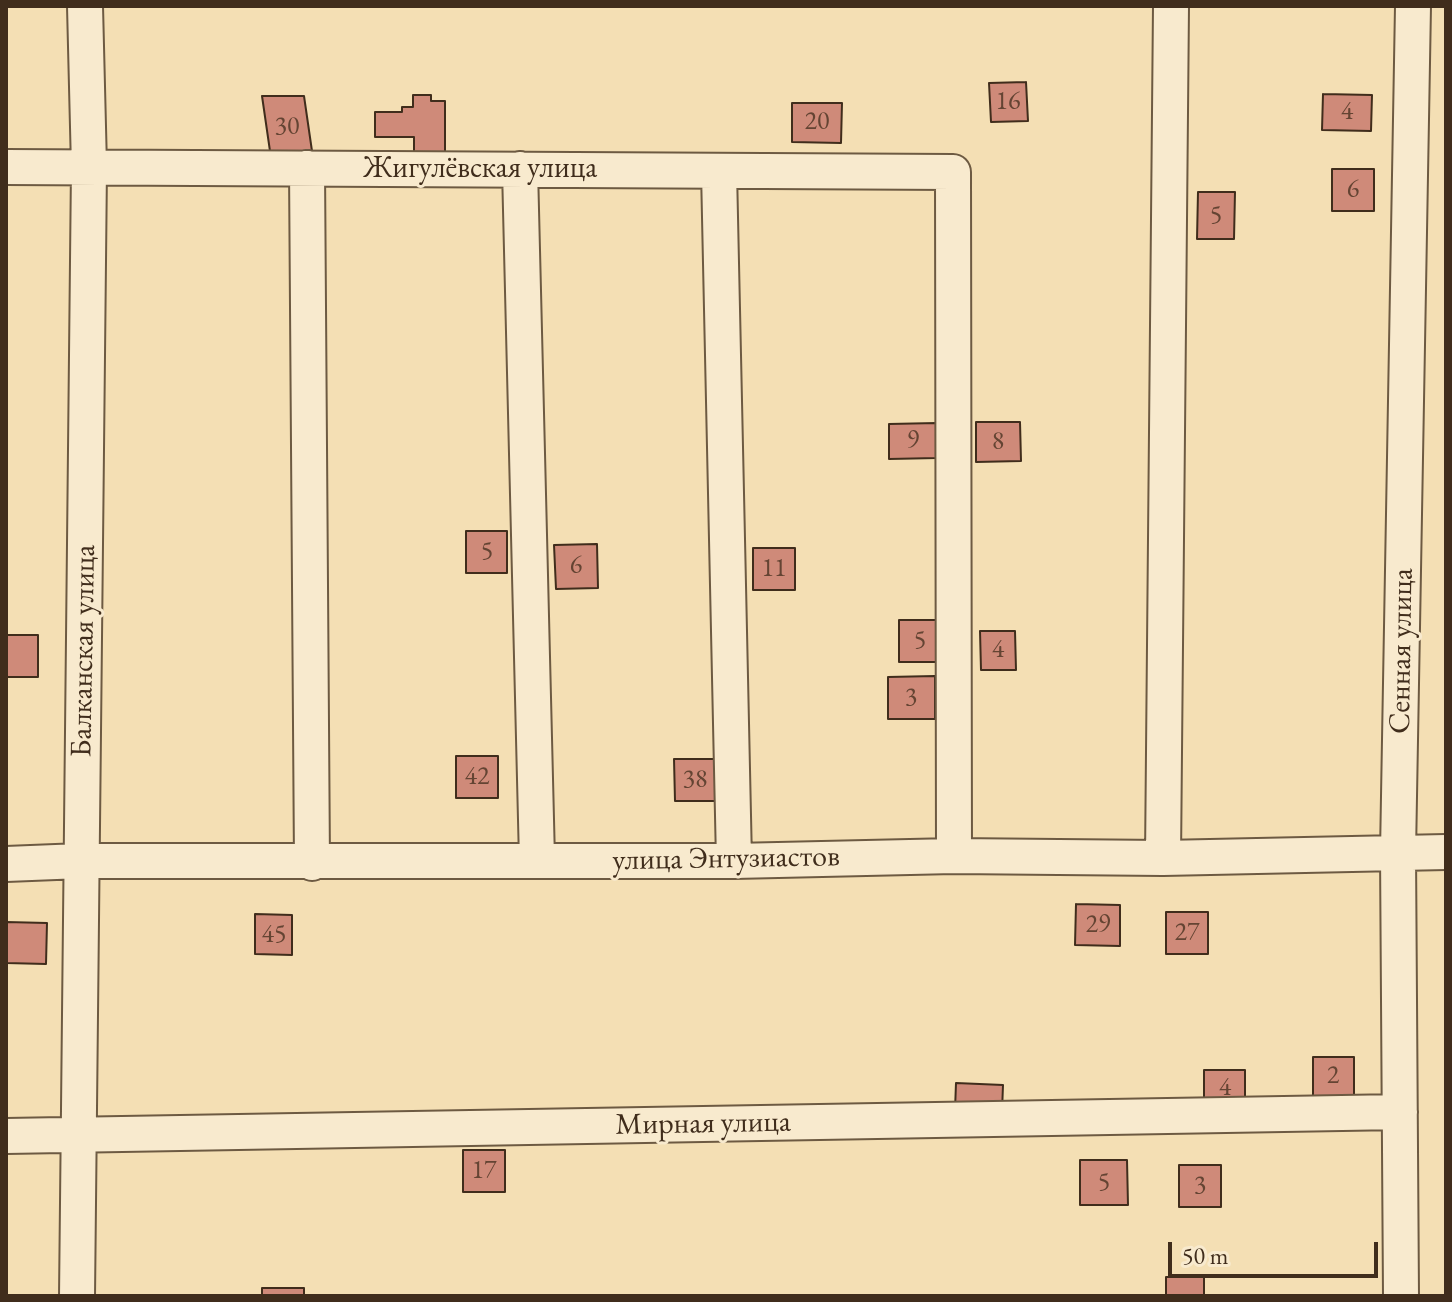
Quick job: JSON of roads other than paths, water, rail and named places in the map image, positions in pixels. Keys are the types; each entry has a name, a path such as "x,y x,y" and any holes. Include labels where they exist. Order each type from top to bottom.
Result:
{"street":[{"name":"Балканская улица","path":"77,1296 89,167 85,6"},
{"path":"1163,858 1171,6"},
{"name":"Сенная улица","path":"1401,1296 1398,852 1413,6"},
{"name":"Жигулёвская улица","path":"6,167 953,172 954,856"},
{"path":"307,168 312,863"},
{"path":"520,169 537,860"},
{"path":"719,171 734,861"},
{"name":"улица Энтузиастов","path":"6,864 81,861 734,861 954,856 1163,858 1446,852"},
{"name":"Мирная улица","path":"6,1136 1400,1112"}]}
